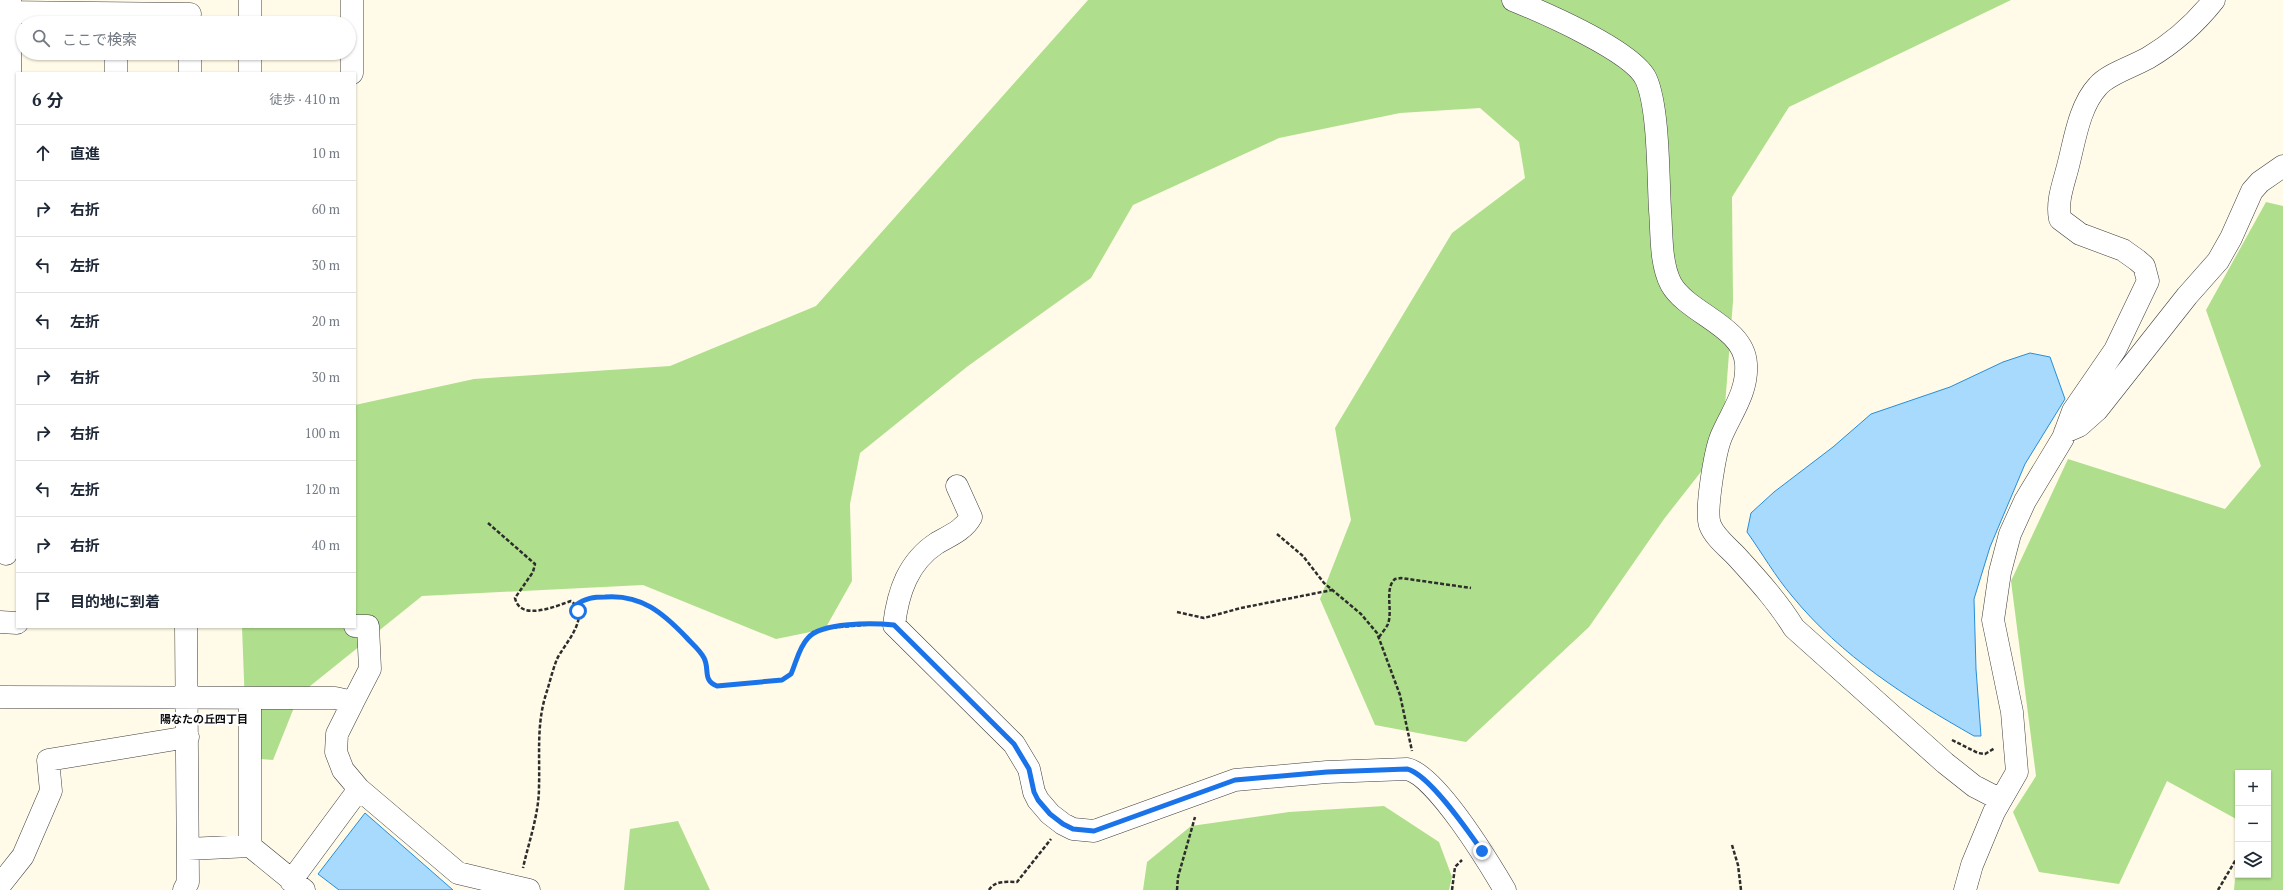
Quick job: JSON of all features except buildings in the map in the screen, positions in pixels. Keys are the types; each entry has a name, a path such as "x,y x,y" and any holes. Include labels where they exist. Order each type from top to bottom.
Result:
{"street":[{"path":"250,0 250,16"},
{"path":"352,0 352,16"},
{"path":"1513,0 1564,22 1613,49 1642,72 1646,79 1653,115 1663,250 1667,273 1671,284 1679,293 1731,335 1739,343 1745,354 1746,370 1743,388 1736,411 1720,440 1714,468 1708,516 1715,534 1778,604 1794,628 1944,764 1974,786 2001,800"},
{"path":"1965,890 1972,865 2001,800 2017,772 2012,712 1995,636 1993,620 1995,595 2010,534 2017,518 2065,432 2066,424 2079,400 2115,350 2148,281 2144,266 2123,250 2080,234 2060,219 2059,204 2079,125 2091,96 2098,85 2148,58 2178,38 2197,22 2214,0"},
{"path":"8,554 9,276 7,8 116,12 190,12"},
{"path":"116,60 116,72"},
{"path":"190,60 190,72"},
{"path":"250,60 250,72"},
{"path":"352,60 352,72"},
{"path":"2065,432 2079,426 2097,410 2179,306 2218,261 2231,238 2252,191 2260,182 2283,166"},
{"path":"957,486 971,516 968,521 954,534 936,544 908,572 896,605 894,625 1014,744 1029,769 1034,792 1038,800 1063,824 1073,829 1094,831 1235,780 1327,772 1414,770 1447,805 1482,852 1505,890"},
{"path":"0,622 16,623"},
{"path":"361,626 370,669 337,734 336,752 343,770 360,789 458,873 523,889"},
{"path":"184,890 188,882 186,628"},
{"path":"0,697 187,699 335,698 353,702"},
{"path":"250,698 250,846"},
{"path":"0,885 23,856 51,791 48,760 188,737"},
{"path":"188,849 250,846 298,885 360,789"}],"path":[{"path":"488,523 535,564 533,572 516,593 516,604 521,608 540,610 570,601 576,605 578,611 577,624 573,635 557,659 544,700 539,726 538,803 523,889"},
{"path":"1277,534 1303,556 1332,590 1362,614 1371,624 1379,637 1400,695 1407,722 1414,770"},
{"path":"1379,637 1388,625 1391,610 1390,586 1395,579 1401,578 1471,588"},
{"path":"1177,612 1204,618 1241,608 1332,590"},
{"path":"576,605 583,600 612,596 636,600 648,604 660,611 696,648 704,658 707,678 711,684 717,686 782,680 787,678 791,674 807,638 818,630 873,624 894,625"},
{"path":"1946,736 1978,753 1985,754 1995,749 1997,743"},
{"path":"1177,890 1178,877 1198,811"},
{"path":"989,890 992,885 998,883 1017,882 1063,824"},
{"path":"1732,845 1738,866 1741,890"},
{"path":"1452,890 1455,867 1464,859 1482,852"},
{"path":"2218,890 2235,861"}],"green space":[{"path":"1088,0 2011,0 1789,107 1732,197 1733,301 1722,445 1664,519 1589,627 1466,742 1375,725 1320,599 1351,520 1335,428 1452,233 1525,178 1519,142 1480,108 1400,113 1279,138 1133,205 1091,278 968,366 860,453 850,504 852,581 825,629 776,639 643,585 422,596 299,695 273,760 247,758 242,628 356,628 356,405 474,379 670,366 816,306"},
{"path":"2266,202 2283,206 2283,890 2234,890 2235,878 2271,878 2271,770 2235,770 2235,818 2167,781 2119,884 2039,872 2013,812 2036,776 2011,581 2068,459 2225,509 2261,466 2206,310"},
{"path":"1384,806 1439,842 1452,877 1449,890 1143,890 1147,862 1191,826 1289,812"},
{"path":"678,821 710,890 624,890 630,829"}],"water":[{"path":"2030,353 2050,357 2065,399 2025,464 1990,547 1974,599 1976,669 1981,736 1974,736 1924,707 1853,657 1811,618 1792,596 1747,532 1751,513 1774,492 1833,447 1871,414 1950,387 2003,362"},
{"path":"365,813 453,890 339,890 318,874"}],"district":[{"name":"陽なたの丘四丁目","path":"204,719"}],"route":[{"path":"578,611 576,605 583,600 612,596 624,597 648,604 660,611 696,648 704,658 707,678 711,684 717,686 733,686 782,680 787,678 791,674 803,644 813,632 818,630 873,624 894,625 1014,744 1025,760 1029,769 1034,792 1038,800 1050,814 1063,824 1073,829 1094,831 1217,788 1235,780 1327,772 1407,769 1414,770 1430,785 1461,822 1482,851"}]}
